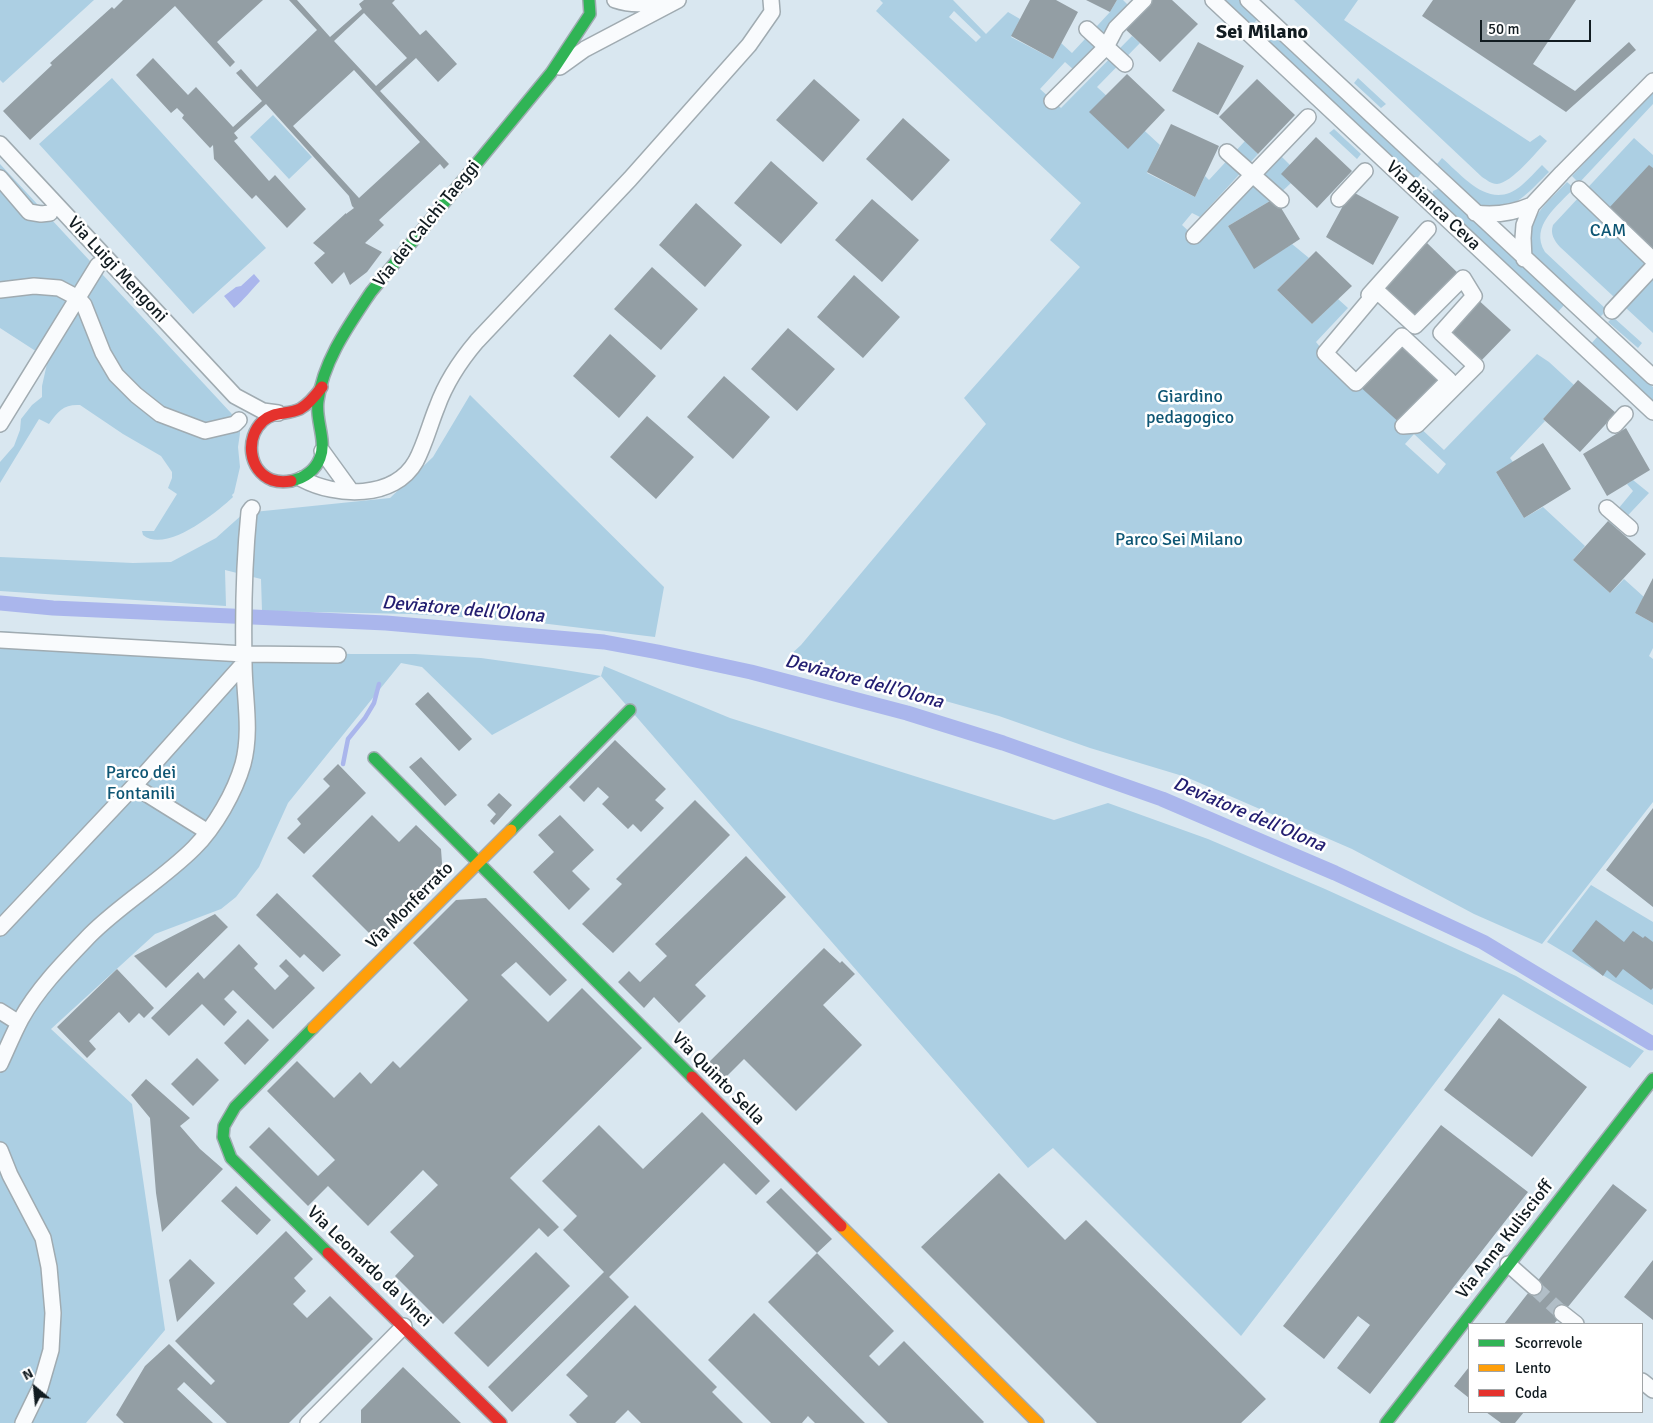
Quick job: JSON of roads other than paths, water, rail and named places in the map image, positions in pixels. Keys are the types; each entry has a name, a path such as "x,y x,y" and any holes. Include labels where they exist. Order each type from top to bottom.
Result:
{"street":[{"name":"Via dei Calchi Taeggi","path":"322,445 318,403 329,366 348,329 371,292 551,74 590,14 589,0"},
{"path":"615,0 628,4 661,0"},
{"name":"Via dei Calchi Taeggi","path":"551,74 585,49 678,0"},
{"path":"302,479 314,485 338,491 368,491 383,488 408,472 416,461 450,377 463,358 630,179 749,45 772,12 771,0"},
{"path":"1052,101 1106,47 1116,28 1144,0"},
{"name":"Via Bianca Ceva","path":"1213,0 1653,412"},
{"name":"Via Bianca Ceva","path":"1248,0 1524,259 1653,377"},
{"path":"1524,259 1524,225 1532,206 1653,81"},
{"path":"1194,236 1308,117"},
{"name":"Via Luigi Mengoni","path":"0,144 235,396 253,435"},
{"path":"1230,154 1279,198"},
{"path":"1339,198 1365,171"},
{"path":"1420,194 1435,175"},
{"path":"0,178 29,212 50,213"},
{"path":"1580,189 1653,260"},
{"path":"1475,213 1510,213 1532,206"},
{"path":"1312,357 1428,230"},
{"path":"0,424 98,265"},
{"path":"1612,311 1653,267"},
{"path":"1463,278 1471,285 1474,296 1440,333 1476,366 1417,425 1404,426 1449,380 1402,336 1356,383 1325,353 1378,291 1415,326 1463,278"},
{"path":"0,290 34,286 60,288 78,298 84,305 103,353 116,374 136,395 160,414 205,431 235,424 240,420"},
{"name":"Via dei Calchi Taeggi","path":"253,435 259,424 268,417 300,408 311,400 322,386"},
{"name":"Via Luigi Mengoni","path":"235,396 263,411 283,412"},
{"path":"283,412 299,414 309,419 316,428 322,445 351,491"},
{"path":"253,435 251,446 253,458 258,469 267,477 278,482 302,479 312,472 318,462 322,445"},
{"path":"0,1064 19,1023 50,978 91,934 194,849 208,832 230,795 243,764 247,740 248,710 243,637 245,568 249,512 252,508"},
{"path":"0,640 244,658 338,655"},
{"path":"0,928 134,786 244,658"},
{"name":"Via Monferrato","path":"221,1131 225,1121 235,1107 630,710"},
{"name":"Via Quinto Sella","path":"374,758 1038,1423"},
{"path":"134,786 208,832"},
{"path":"0,1011 19,1023"},
{"name":"Via Anna Kuliscioff","path":"1386,1423 1653,1079"},
{"name":"Via Leonardo da Vinci","path":"221,1131 232,1158 501,1423"},
{"path":"0,1150 10,1175 43,1238 49,1267 53,1313 51,1350 40,1388 23,1423"},
{"path":"1508,1264 1534,1287"},
{"path":"1562,1313 1575,1323"},
{"path":"308,1423 404,1326"},
{"path":"1643,1382 1653,1390"}],"water":[{"path":"254,274 260,281 234,308 224,296 236,287 241,286"}],"waterway":[{"name":"Deviatore dell'Olona","path":"0,603 53,608 386,623 604,642 751,672 907,713 1003,743 1162,799 1335,873 1483,942 1651,1043"},
{"path":"343,764 348,739 374,703 379,684"}],"tunnel":[{"path":"1534,1287 1562,1313"}],"district":[{"name":"Sei Milano","path":"1262,33"}],"park label":[{"name":"CAM","path":"1608,231"},
{"name":"Giardino pedagogico","path":"1190,407"},
{"name":"Parco Sei Milano","path":"1179,540"},
{"name":"Parco dei Fontanili","path":"141,783"}]}
